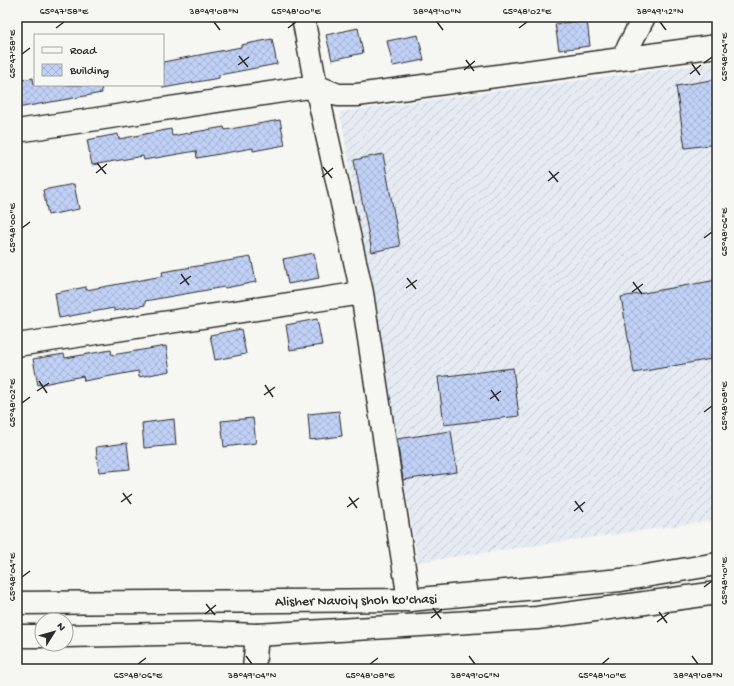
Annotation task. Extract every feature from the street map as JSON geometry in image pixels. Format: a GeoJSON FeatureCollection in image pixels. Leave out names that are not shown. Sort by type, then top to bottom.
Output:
{"type":"FeatureCollection","features":[{"type":"Feature","properties":{"kind":"street"},"geometry":{"type":"LineString","coordinates":[[303,17],[316,86],[362,293],[409,600]]}},
{"type":"Feature","properties":{"kind":"street"},"geometry":{"type":"LineString","coordinates":[[622,59],[644,17]]}},
{"type":"Feature","properties":{"kind":"street"},"geometry":{"type":"LineString","coordinates":[[17,131],[316,86],[338,95],[356,95],[717,46]]}},
{"type":"Feature","properties":{"kind":"street"},"geometry":{"type":"LineString","coordinates":[[17,345],[362,293]]}},
{"type":"Feature","properties":{"kind":"street","name":"Alisher Navoiy shoh ko'chasi"},"geometry":{"type":"LineString","coordinates":[[17,604],[409,600],[621,580],[717,564]]}},
{"type":"Feature","properties":{"kind":"street","name":"Alisher Navoiy shoh ko'chasi"},"geometry":{"type":"LineString","coordinates":[[74,636],[209,633],[257,635],[537,618],[717,593]]}},
{"type":"Feature","properties":{"kind":"street"},"geometry":{"type":"LineString","coordinates":[[254,669],[257,635]]}},
{"type":"Feature","properties":{"kind":"street"},"geometry":{"type":"LineString","coordinates":[[17,636],[34,636]]}},
{"type":"Feature","properties":{"kind":"shaded area"},"geometry":{"type":"Polygon","coordinates":[[[717,62],[717,520],[418,562],[340,112],[717,62]]]}},
{"type":"Feature","properties":{"kind":"building"},"geometry":{"type":"Polygon","coordinates":[[[587,20],[590,46],[559,50],[555,24],[587,20]]]}},
{"type":"Feature","properties":{"kind":"building"},"geometry":{"type":"Polygon","coordinates":[[[358,28],[363,53],[332,60],[326,35],[358,28]]]}},
{"type":"Feature","properties":{"kind":"building"},"geometry":{"type":"Polygon","coordinates":[[[418,35],[424,60],[393,66],[387,41],[418,35]]]}},
{"type":"Feature","properties":{"kind":"building"},"geometry":{"type":"Polygon","coordinates":[[[272,39],[277,64],[219,75],[219,78],[163,88],[164,62],[241,47],[241,45],[272,39]]]}},
{"type":"Feature","properties":{"kind":"building"},"geometry":{"type":"Polygon","coordinates":[[[33,78],[34,86],[101,86],[102,93],[17,108],[17,81],[33,78]]]}},
{"type":"Feature","properties":{"kind":"building"},"geometry":{"type":"Polygon","coordinates":[[[717,79],[717,144],[685,148],[676,86],[717,79]]]}},
{"type":"Feature","properties":{"kind":"building"},"geometry":{"type":"Polygon","coordinates":[[[280,120],[285,145],[253,151],[253,148],[197,158],[196,151],[144,160],[143,156],[92,165],[87,140],[118,134],[119,139],[171,129],[172,136],[224,127],[225,130],[280,120]]]}},
{"type":"Feature","properties":{"kind":"building"},"geometry":{"type":"Polygon","coordinates":[[[383,154],[400,246],[372,252],[354,160],[383,154]]]}},
{"type":"Feature","properties":{"kind":"building"},"geometry":{"type":"Polygon","coordinates":[[[74,184],[79,209],[48,215],[43,190],[74,184]]]}},
{"type":"Feature","properties":{"kind":"building"},"geometry":{"type":"Polygon","coordinates":[[[314,253],[319,278],[288,284],[283,259],[314,253]]]}},
{"type":"Feature","properties":{"kind":"building"},"geometry":{"type":"Polygon","coordinates":[[[251,257],[256,282],[145,301],[145,305],[114,311],[114,308],[59,318],[55,293],[86,287],[86,290],[163,276],[162,272],[251,257]]]}},
{"type":"Feature","properties":{"kind":"building"},"geometry":{"type":"Polygon","coordinates":[[[717,280],[717,358],[634,373],[621,297],[717,280]]]}},
{"type":"Feature","properties":{"kind":"building"},"geometry":{"type":"Polygon","coordinates":[[[317,319],[322,345],[290,350],[286,325],[317,319]]]}},
{"type":"Feature","properties":{"kind":"building"},"geometry":{"type":"Polygon","coordinates":[[[241,329],[246,354],[215,360],[210,335],[241,329]]]}},
{"type":"Feature","properties":{"kind":"building"},"geometry":{"type":"Polygon","coordinates":[[[166,346],[170,371],[139,377],[138,371],[84,381],[83,376],[38,385],[33,359],[64,354],[65,358],[111,350],[112,355],[166,346]]]}},
{"type":"Feature","properties":{"kind":"building"},"geometry":{"type":"Polygon","coordinates":[[[513,368],[519,416],[444,425],[438,377],[513,368]]]}},
{"type":"Feature","properties":{"kind":"building"},"geometry":{"type":"Polygon","coordinates":[[[339,411],[342,436],[310,440],[308,414],[339,411]]]}},
{"type":"Feature","properties":{"kind":"building"},"geometry":{"type":"Polygon","coordinates":[[[253,418],[256,443],[224,447],[221,421],[253,418]]]}},
{"type":"Feature","properties":{"kind":"building"},"geometry":{"type":"Polygon","coordinates":[[[174,419],[176,445],[144,448],[142,423],[174,419]]]}},
{"type":"Feature","properties":{"kind":"building"},"geometry":{"type":"Polygon","coordinates":[[[451,431],[457,472],[403,480],[397,439],[451,431]]]}},
{"type":"Feature","properties":{"kind":"building"},"geometry":{"type":"Polygon","coordinates":[[[127,443],[130,469],[99,472],[96,447],[127,443]]]}}]}
